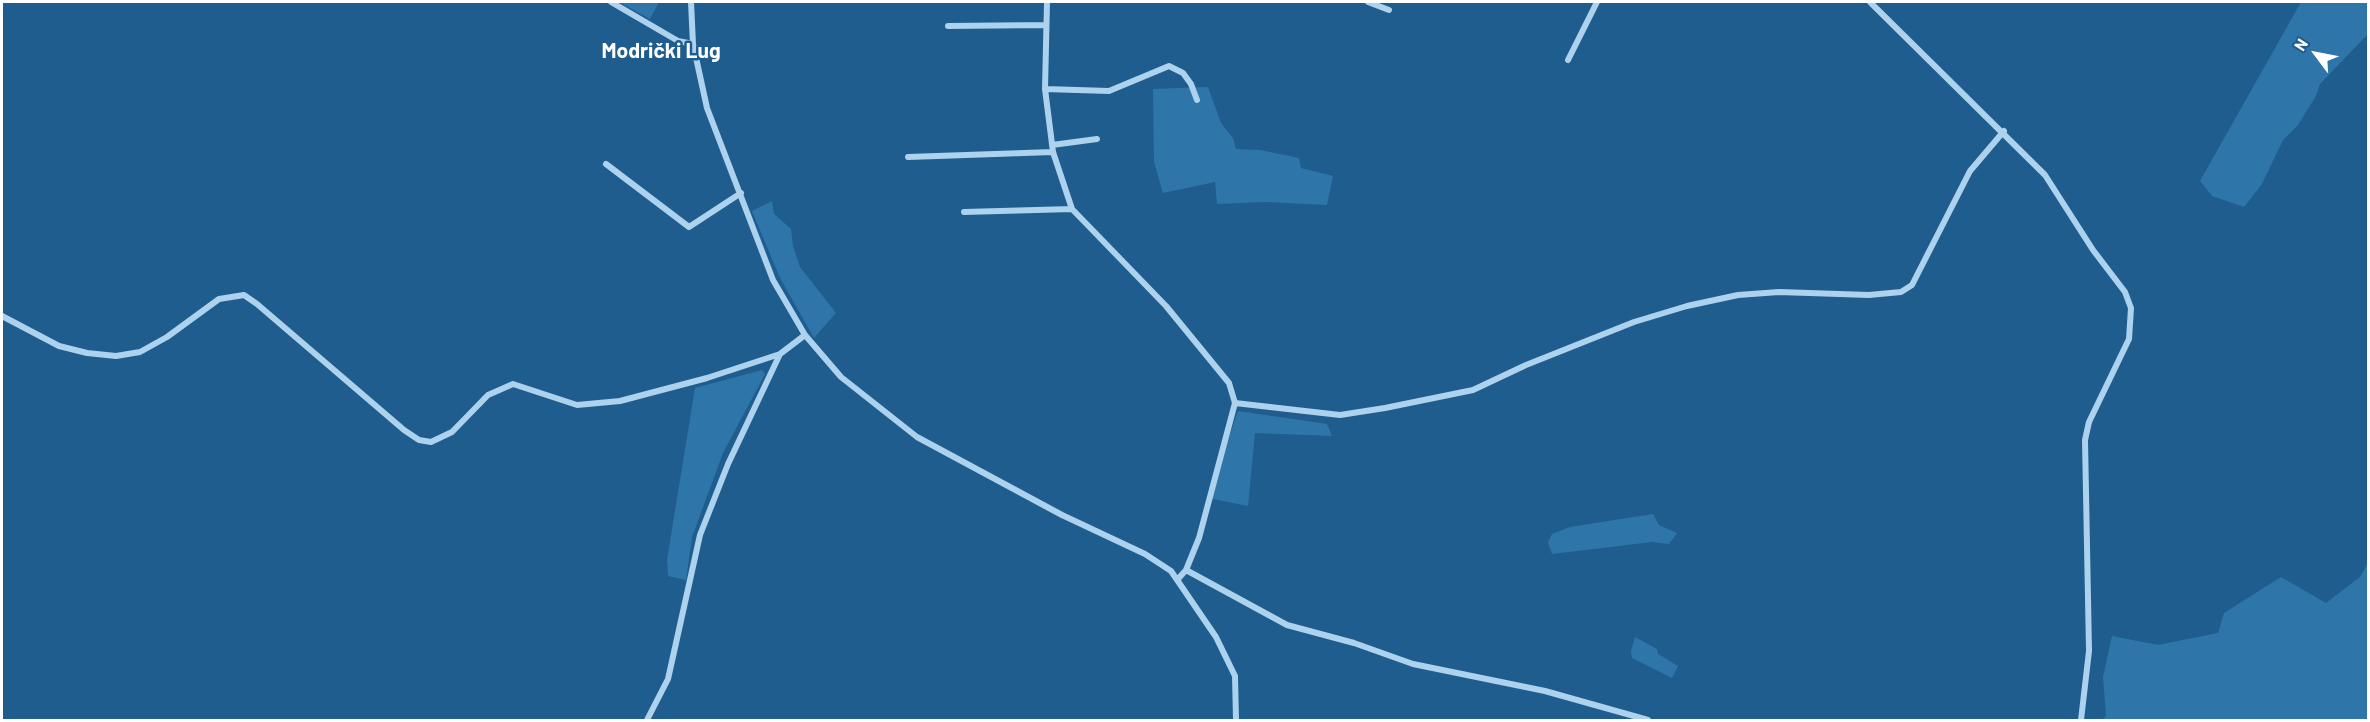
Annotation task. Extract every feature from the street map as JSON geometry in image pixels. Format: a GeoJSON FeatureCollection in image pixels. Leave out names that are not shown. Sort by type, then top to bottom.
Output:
{"type":"FeatureCollection","features":[{"type":"Feature","properties":{"kind":"street"},"geometry":{"type":"LineString","coordinates":[[611,2],[678,40],[693,44]]}},
{"type":"Feature","properties":{"kind":"street"},"geometry":{"type":"LineString","coordinates":[[691,2],[693,44],[707,108],[773,280],[805,335],[841,376],[917,437],[1062,515],[1145,554],[1178,579],[1216,637],[1235,676],[1236,720]]}},
{"type":"Feature","properties":{"kind":"street"},"geometry":{"type":"LineString","coordinates":[[1047,2],[1045,89],[1053,149],[1072,209],[1166,306],[1229,383],[1235,403],[1199,538],[1186,570],[1178,579]]}},
{"type":"Feature","properties":{"kind":"street"},"geometry":{"type":"LineString","coordinates":[[1368,2],[1389,10]]}},
{"type":"Feature","properties":{"kind":"street"},"geometry":{"type":"LineString","coordinates":[[1568,60],[1598,2]]}},
{"type":"Feature","properties":{"kind":"street"},"geometry":{"type":"LineString","coordinates":[[1870,2],[2045,175],[2093,250],[2115,275],[2132,309],[2129,339],[2088,422],[2085,440],[2089,651],[2081,720]]}},
{"type":"Feature","properties":{"kind":"street"},"geometry":{"type":"LineString","coordinates":[[948,26],[1046,25]]}},
{"type":"Feature","properties":{"kind":"street"},"geometry":{"type":"LineString","coordinates":[[1045,89],[1109,91],[1156,70],[1173,67],[1191,84],[1197,100]]}},
{"type":"Feature","properties":{"kind":"street"},"geometry":{"type":"LineString","coordinates":[[1235,403],[1340,415],[1385,408],[1473,390],[1526,364],[1634,322],[1687,306],[1738,295],[1769,293],[1869,295],[1901,292],[1912,285],[1970,171],[2004,132]]}},
{"type":"Feature","properties":{"kind":"street"},"geometry":{"type":"LineString","coordinates":[[908,157],[1053,149],[1097,139]]}},
{"type":"Feature","properties":{"kind":"street"},"geometry":{"type":"LineString","coordinates":[[606,164],[689,227],[741,193]]}},
{"type":"Feature","properties":{"kind":"street"},"geometry":{"type":"LineString","coordinates":[[964,212],[1072,209]]}},
{"type":"Feature","properties":{"kind":"street"},"geometry":{"type":"LineString","coordinates":[[2,316],[59,346],[87,353],[116,356],[140,352],[167,337],[219,299],[244,295],[404,430],[419,440],[431,442],[452,432],[488,395],[513,384],[578,405],[599,404],[647,395],[780,354],[805,335]]}},
{"type":"Feature","properties":{"kind":"street"},"geometry":{"type":"LineString","coordinates":[[647,720],[668,680],[700,535],[728,464],[780,354]]}},
{"type":"Feature","properties":{"kind":"street"},"geometry":{"type":"LineString","coordinates":[[1186,570],[1287,625],[1354,643],[1413,664],[1545,691],[1648,720]]}},
{"type":"Feature","properties":{"kind":"shaded area"},"geometry":{"type":"Polygon","coordinates":[[[619,2],[659,2],[650,19],[619,2]]]}},
{"type":"Feature","properties":{"kind":"shaded area"},"geometry":{"type":"Polygon","coordinates":[[[2301,2],[2368,2],[2368,34],[2320,84],[2316,96],[2298,125],[2283,140],[2262,184],[2244,207],[2212,196],[2200,181],[2301,2]]]}},
{"type":"Feature","properties":{"kind":"shaded area"},"geometry":{"type":"Polygon","coordinates":[[[1208,87],[1221,123],[1233,138],[1236,149],[1260,150],[1299,158],[1301,168],[1333,176],[1327,205],[1265,202],[1217,204],[1215,182],[1163,193],[1154,162],[1153,89],[1208,87]]]}},
{"type":"Feature","properties":{"kind":"shaded area"},"geometry":{"type":"Polygon","coordinates":[[[772,201],[774,214],[791,229],[793,246],[800,267],[836,313],[814,338],[780,278],[752,211],[772,201]]]}},
{"type":"Feature","properties":{"kind":"shaded area"},"geometry":{"type":"Polygon","coordinates":[[[762,370],[765,374],[723,453],[692,537],[686,580],[668,576],[667,560],[695,388],[762,370]]]}},
{"type":"Feature","properties":{"kind":"shaded area"},"geometry":{"type":"Polygon","coordinates":[[[1238,411],[1327,424],[1332,436],[1255,433],[1248,506],[1208,498],[1238,411]]]}},
{"type":"Feature","properties":{"kind":"shaded area"},"geometry":{"type":"Polygon","coordinates":[[[1653,514],[1659,525],[1677,533],[1669,544],[1652,542],[1552,554],[1548,542],[1552,534],[1570,527],[1653,514]]]}},
{"type":"Feature","properties":{"kind":"shaded area"},"geometry":{"type":"Polygon","coordinates":[[[2368,563],[2368,720],[2102,720],[2106,716],[2103,677],[2112,636],[2158,645],[2218,633],[2224,613],[2281,577],[2326,603],[2360,577],[2368,563]]]}},
{"type":"Feature","properties":{"kind":"shaded area"},"geometry":{"type":"Polygon","coordinates":[[[1635,637],[1657,649],[1658,654],[1678,666],[1672,678],[1632,658],[1631,651],[1635,637]]]}},
{"type":"Feature","properties":{"kind":"district","name":"Modrički Lug"},"geometry":{"type":"Point","coordinates":[661,51]}}]}
